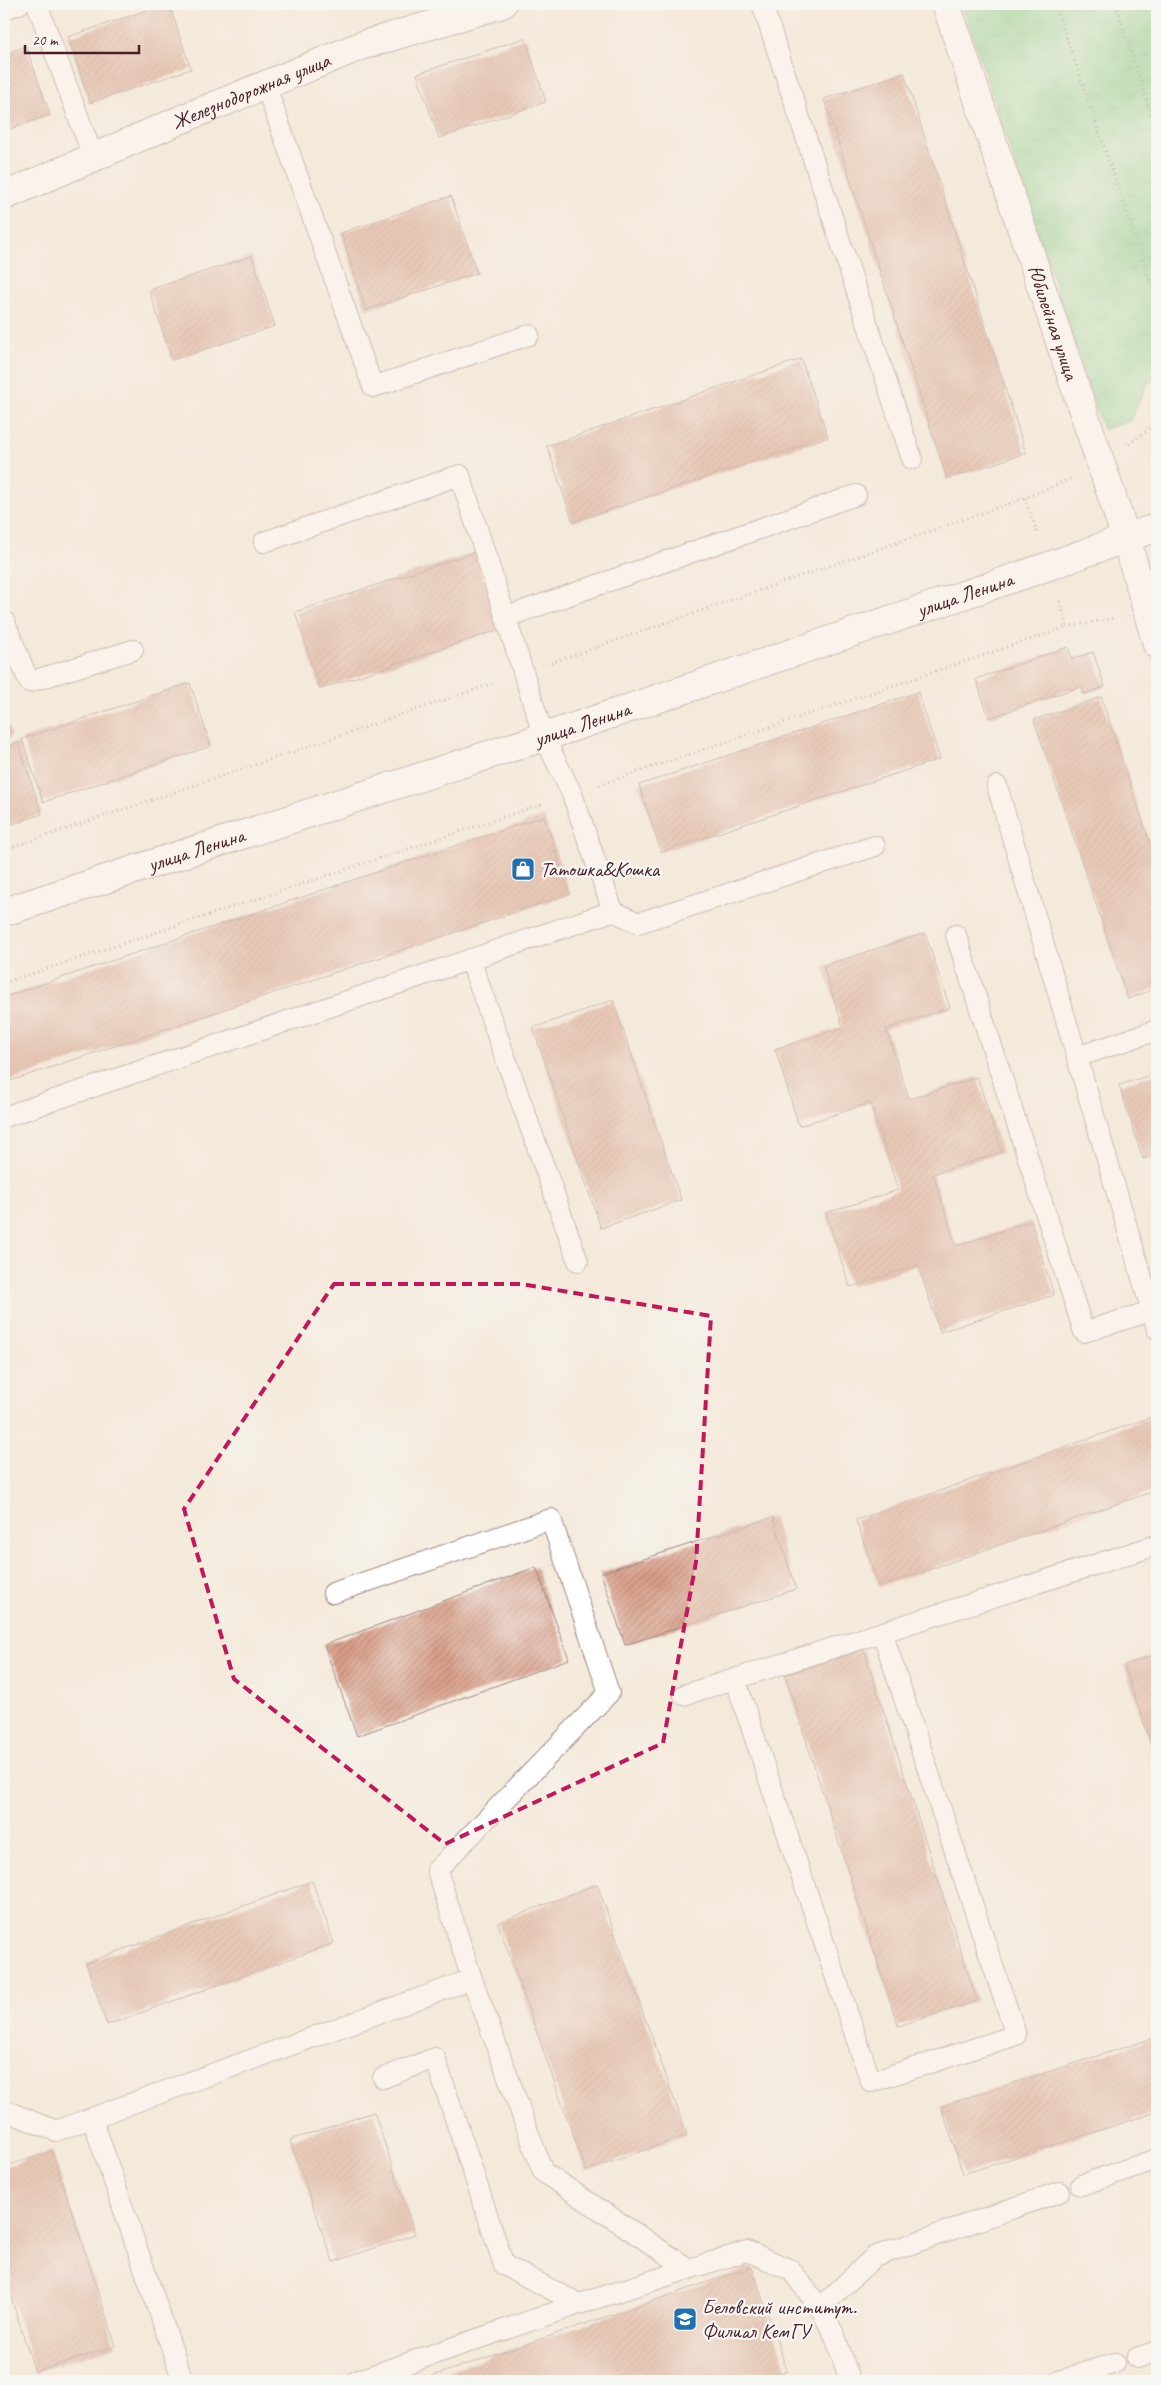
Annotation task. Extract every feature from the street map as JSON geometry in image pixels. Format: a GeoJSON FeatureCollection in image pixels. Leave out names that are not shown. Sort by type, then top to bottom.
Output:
{"type":"FeatureCollection","features":[{"type":"Feature","properties":{"kind":"street","name":"Железнодорожная улица"},"geometry":{"type":"LineString","coordinates":[[4,196],[266,84],[363,45],[502,4]]}},
{"type":"Feature","properties":{"kind":"street","name":"Юбилейная улица"},"geometry":{"type":"LineString","coordinates":[[946,4],[1126,538],[1157,644]]}},
{"type":"Feature","properties":{"kind":"street","name":"улица Ленина"},"geometry":{"type":"LineString","coordinates":[[4,912],[544,737],[1040,570],[1157,527]]}},
{"type":"Feature","properties":{"kind":"lane"},"geometry":{"type":"LineString","coordinates":[[4,9],[19,4]]}},
{"type":"Feature","properties":{"kind":"lane"},"geometry":{"type":"LineString","coordinates":[[37,4],[93,157]]}},
{"type":"Feature","properties":{"kind":"lane"},"geometry":{"type":"LineString","coordinates":[[762,4],[912,459]]}},
{"type":"Feature","properties":{"kind":"lane"},"geometry":{"type":"LineString","coordinates":[[266,84],[373,388],[529,335]]}},
{"type":"Feature","properties":{"kind":"lane"},"geometry":{"type":"LineString","coordinates":[[264,542],[460,475],[544,737],[572,794],[613,911]]}},
{"type":"Feature","properties":{"kind":"lane"},"geometry":{"type":"LineString","coordinates":[[506,618],[856,495]]}},
{"type":"Feature","properties":{"kind":"lane"},"geometry":{"type":"LineString","coordinates":[[4,620],[29,682],[133,650]]}},
{"type":"Feature","properties":{"kind":"lane"},"geometry":{"type":"LineString","coordinates":[[956,935],[1084,1332],[1154,1320],[997,786]]}},
{"type":"Feature","properties":{"kind":"lane"},"geometry":{"type":"LineString","coordinates":[[4,1117],[613,911],[638,923],[875,846]]}},
{"type":"Feature","properties":{"kind":"lane"},"geometry":{"type":"LineString","coordinates":[[470,959],[578,1261]]}},
{"type":"Feature","properties":{"kind":"lane"},"geometry":{"type":"LineString","coordinates":[[1076,1057],[1157,1030]]}},
{"type":"Feature","properties":{"kind":"lane"},"geometry":{"type":"LineString","coordinates":[[333,1593],[551,1519],[609,1693],[437,1870],[472,1979],[543,2172],[689,2269]]}},
{"type":"Feature","properties":{"kind":"lane"},"geometry":{"type":"LineString","coordinates":[[684,1695],[1157,1545]]}},
{"type":"Feature","properties":{"kind":"lane"},"geometry":{"type":"LineString","coordinates":[[735,1679],[871,2082],[1016,2035],[882,1632]]}},
{"type":"Feature","properties":{"kind":"lane"},"geometry":{"type":"LineString","coordinates":[[4,2110],[56,2131],[472,1979]]}},
{"type":"Feature","properties":{"kind":"lane"},"geometry":{"type":"LineString","coordinates":[[383,2078],[435,2058],[504,2265],[579,2304]]}},
{"type":"Feature","properties":{"kind":"lane"},"geometry":{"type":"LineString","coordinates":[[92,2118],[183,2381]]}},
{"type":"Feature","properties":{"kind":"lane"},"geometry":{"type":"LineString","coordinates":[[1081,2185],[1157,2159]]}},
{"type":"Feature","properties":{"kind":"lane"},"geometry":{"type":"LineString","coordinates":[[820,2308],[874,2257],[1060,2192]]}},
{"type":"Feature","properties":{"kind":"lane"},"geometry":{"type":"LineString","coordinates":[[356,2381],[579,2304],[747,2251],[791,2270],[820,2308],[835,2336],[850,2381]]}},
{"type":"Feature","properties":{"kind":"lane"},"geometry":{"type":"LineString","coordinates":[[1137,2358],[1157,2351]]}},
{"type":"Feature","properties":{"kind":"lane"},"geometry":{"type":"LineString","coordinates":[[1059,2381],[1115,2364]]}},
{"type":"Feature","properties":{"kind":"path"},"geometry":{"type":"LineString","coordinates":[[1055,4],[1157,300]]}},
{"type":"Feature","properties":{"kind":"path"},"geometry":{"type":"LineString","coordinates":[[1116,4],[1157,133]]}},
{"type":"Feature","properties":{"kind":"highlighted area"},"geometry":{"type":"Polygon","coordinates":[[[334,1284],[521,1284],[711,1316],[696,1562],[663,1743],[445,1844],[234,1679],[184,1509],[334,1284]]]}},
{"type":"Feature","properties":{"kind":"green space"},"geometry":{"type":"Polygon","coordinates":[[[962,4],[1157,4],[1157,378],[1148,383],[1130,421],[1103,430],[962,4]]]}},
{"type":"Feature","properties":{"kind":"building"},"geometry":{"type":"Polygon","coordinates":[[[169,4],[191,69],[90,103],[68,37],[169,4]]]}},
{"type":"Feature","properties":{"kind":"building"},"geometry":{"type":"Polygon","coordinates":[[[525,38],[546,102],[439,138],[417,74],[525,38]]]}},
{"type":"Feature","properties":{"kind":"building"},"geometry":{"type":"Polygon","coordinates":[[[26,46],[50,115],[4,131],[4,54],[26,46]]]}},
{"type":"Feature","properties":{"kind":"building"},"geometry":{"type":"Polygon","coordinates":[[[904,73],[1026,453],[947,479],[824,99],[904,73]]]}},
{"type":"Feature","properties":{"kind":"building"},"geometry":{"type":"Polygon","coordinates":[[[451,196],[477,273],[366,310],[341,233],[451,196]]]}},
{"type":"Feature","properties":{"kind":"building"},"geometry":{"type":"Polygon","coordinates":[[[252,256],[275,326],[172,360],[149,290],[252,256]]]}},
{"type":"Feature","properties":{"kind":"building"},"geometry":{"type":"Polygon","coordinates":[[[801,359],[828,437],[573,522],[547,446],[801,359]]]}},
{"type":"Feature","properties":{"kind":"building"},"geometry":{"type":"Polygon","coordinates":[[[475,552],[501,629],[320,689],[295,612],[475,552]]]}},
{"type":"Feature","properties":{"kind":"building"},"geometry":{"type":"Polygon","coordinates":[[[1068,647],[1072,659],[1093,652],[1105,687],[1084,694],[1082,686],[989,718],[976,679],[1068,647]]]}},
{"type":"Feature","properties":{"kind":"building"},"geometry":{"type":"Polygon","coordinates":[[[190,683],[211,746],[43,802],[22,739],[190,683]]]}},
{"type":"Feature","properties":{"kind":"building"},"geometry":{"type":"Polygon","coordinates":[[[918,692],[940,759],[661,852],[639,785],[918,692]]]}},
{"type":"Feature","properties":{"kind":"building"},"geometry":{"type":"Polygon","coordinates":[[[1101,697],[1157,864],[1157,988],[1128,999],[1034,720],[1101,697]]]}},
{"type":"Feature","properties":{"kind":"building"},"geometry":{"type":"Polygon","coordinates":[[[4,713],[12,736],[4,739],[4,713]]]}},
{"type":"Feature","properties":{"kind":"building"},"geometry":{"type":"Polygon","coordinates":[[[18,742],[42,814],[4,827],[4,747],[18,742]]]}},
{"type":"Feature","properties":{"kind":"building"},"geometry":{"type":"Polygon","coordinates":[[[544,816],[570,894],[4,1083],[4,997],[544,816]]]}},
{"type":"Feature","properties":{"kind":"building"},"geometry":{"type":"Polygon","coordinates":[[[925,933],[950,1008],[886,1029],[909,1099],[977,1077],[1002,1152],[933,1174],[956,1246],[1031,1221],[1054,1295],[940,1332],[918,1265],[850,1287],[826,1213],[898,1190],[870,1103],[799,1126],[775,1049],[843,1027],[823,966],[925,933]]]}},
{"type":"Feature","properties":{"kind":"building"},"geometry":{"type":"Polygon","coordinates":[[[613,1000],[681,1200],[601,1228],[533,1028],[613,1000]]]}},
{"type":"Feature","properties":{"kind":"building"},"geometry":{"type":"Polygon","coordinates":[[[1157,1073],[1157,1154],[1143,1159],[1119,1085],[1157,1073]]]}},
{"type":"Feature","properties":{"kind":"building"},"geometry":{"type":"Polygon","coordinates":[[[1157,1415],[1157,1490],[879,1587],[856,1520],[1157,1415]]]}},
{"type":"Feature","properties":{"kind":"building"},"geometry":{"type":"Polygon","coordinates":[[[773,1517],[796,1589],[625,1645],[601,1573],[773,1517]]]}},
{"type":"Feature","properties":{"kind":"building"},"geometry":{"type":"Polygon","coordinates":[[[536,1567],[569,1659],[357,1736],[324,1645],[536,1567]]]}},
{"type":"Feature","properties":{"kind":"building"},"geometry":{"type":"Polygon","coordinates":[[[864,1650],[977,2001],[898,2026],[785,1675],[864,1650]]]}},
{"type":"Feature","properties":{"kind":"building"},"geometry":{"type":"Polygon","coordinates":[[[1157,1654],[1157,1762],[1124,1665],[1157,1654]]]}},
{"type":"Feature","properties":{"kind":"building"},"geometry":{"type":"Polygon","coordinates":[[[312,1881],[334,1943],[107,2025],[86,1963],[312,1881]]]}},
{"type":"Feature","properties":{"kind":"building"},"geometry":{"type":"Polygon","coordinates":[[[597,1884],[687,2135],[586,2171],[498,1923],[597,1884]]]}},
{"type":"Feature","properties":{"kind":"building"},"geometry":{"type":"Polygon","coordinates":[[[1157,2037],[1157,2112],[963,2174],[941,2106],[1157,2037]]]}},
{"type":"Feature","properties":{"kind":"building"},"geometry":{"type":"Polygon","coordinates":[[[374,2112],[415,2234],[333,2262],[290,2140],[374,2112]]]}},
{"type":"Feature","properties":{"kind":"building"},"geometry":{"type":"Polygon","coordinates":[[[52,2151],[116,2346],[35,2372],[4,2275],[4,2167],[52,2151]]]}},
{"type":"Feature","properties":{"kind":"building","name":"Беловский институт. Филиал КемГУ"},"geometry":{"type":"Polygon","coordinates":[[[752,2267],[787,2371],[756,2381],[418,2381],[752,2267]]]}},
{"type":"Feature","properties":{"kind":"place","name":"Татошка&Кошка"},"geometry":{"type":"Point","coordinates":[523,869]}},
{"type":"Feature","properties":{"kind":"place","name":"Беловский институт. Филиал КемГУ"},"geometry":{"type":"Point","coordinates":[685,2319]}}]}
